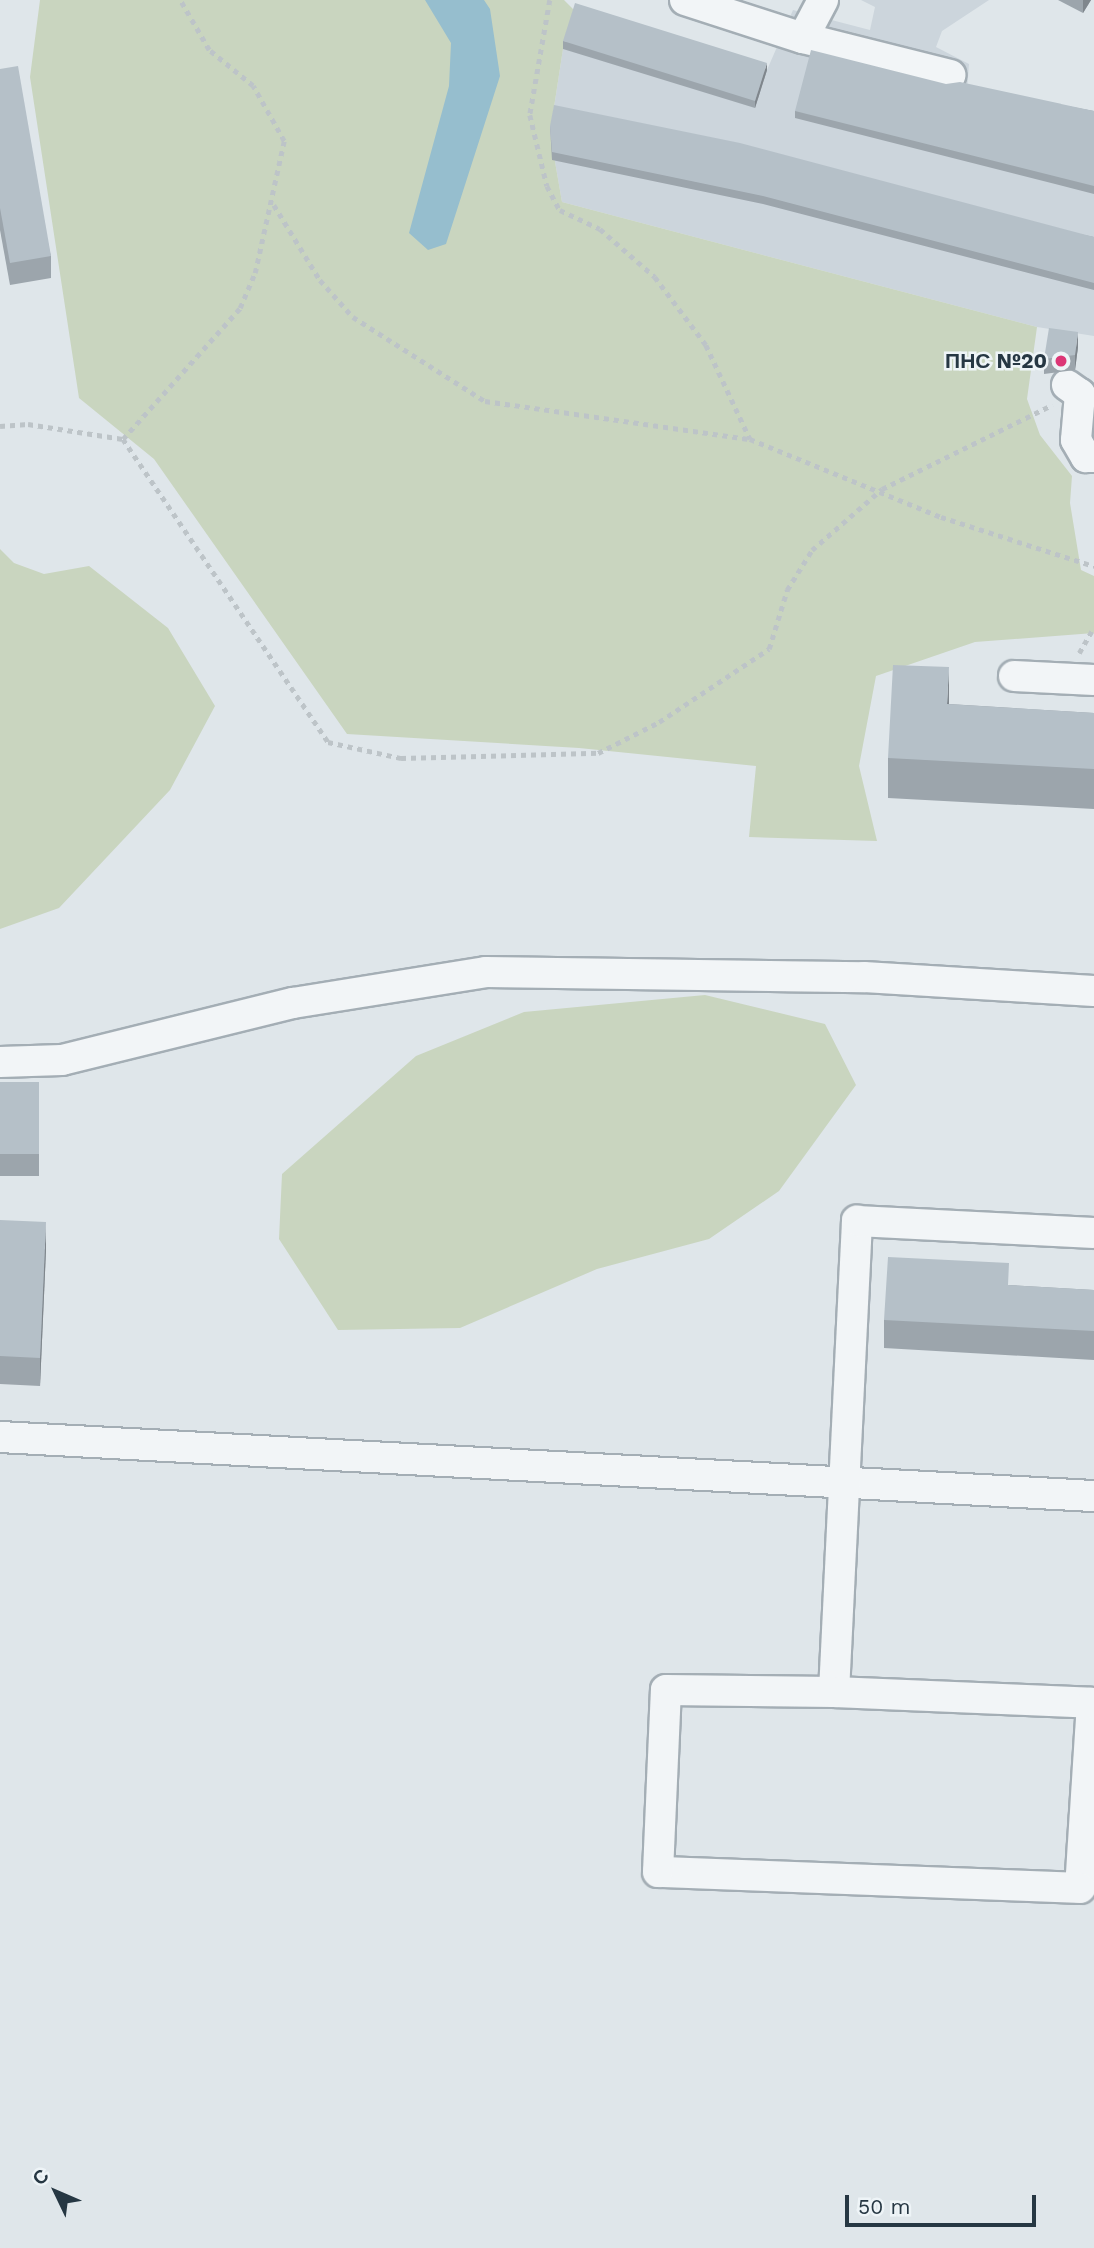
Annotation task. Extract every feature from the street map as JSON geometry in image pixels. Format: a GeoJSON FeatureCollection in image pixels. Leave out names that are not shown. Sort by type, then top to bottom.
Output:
{"type":"FeatureCollection","features":[{"type":"Feature","properties":{"kind":"lane"},"geometry":{"type":"LineString","coordinates":[[685,0],[803,38],[950,75]]}},
{"type":"Feature","properties":{"kind":"lane"},"geometry":{"type":"LineString","coordinates":[[803,38],[823,0]]}},
{"type":"Feature","properties":{"kind":"lane"},"geometry":{"type":"LineString","coordinates":[[1073,390],[1076,440],[1086,457],[1094,457]]}},
{"type":"Feature","properties":{"kind":"lane"},"geometry":{"type":"LineString","coordinates":[[1014,676],[1094,680]]}},
{"type":"Feature","properties":{"kind":"lane"},"geometry":{"type":"LineString","coordinates":[[0,1062],[62,1060],[293,1003],[486,972],[864,977],[1094,991]]}},
{"type":"Feature","properties":{"kind":"lane"},"geometry":{"type":"LineString","coordinates":[[834,1692],[857,1221],[1094,1233]]}},
{"type":"Feature","properties":{"kind":"lane"},"geometry":{"type":"LineString","coordinates":[[0,1437],[1094,1496]]}},
{"type":"Feature","properties":{"kind":"lane"},"geometry":{"type":"LineString","coordinates":[[666,1690],[834,1692],[1093,1703],[1080,1888],[658,1872],[666,1690]]}},
{"type":"Feature","properties":{"kind":"path"},"geometry":{"type":"LineString","coordinates":[[123,439],[240,308],[256,273],[274,205],[284,141],[253,86],[209,50],[180,0]]}},
{"type":"Feature","properties":{"kind":"path"},"geometry":{"type":"LineString","coordinates":[[550,0],[530,115],[547,186],[560,210],[600,229],[655,276],[706,345],[750,439]]}},
{"type":"Feature","properties":{"kind":"path"},"geometry":{"type":"LineString","coordinates":[[274,205],[298,249],[353,317],[485,401],[750,439],[882,489],[942,517],[1094,566]]}},
{"type":"Feature","properties":{"kind":"path"},"geometry":{"type":"LineString","coordinates":[[0,426],[28,424],[123,439],[328,742],[401,758],[598,753],[659,722],[769,649],[787,590],[812,550],[882,489],[1073,390]]}},
{"type":"Feature","properties":{"kind":"shaded area"},"geometry":{"type":"Polygon","coordinates":[[[861,0],[989,0],[942,31],[936,47],[969,64],[967,91],[1094,119],[1094,336],[1037,327],[562,202],[550,133],[563,49],[767,70],[793,10],[870,30],[875,7],[861,0]]]}},
{"type":"Feature","properties":{"kind":"green space"},"geometry":{"type":"Polygon","coordinates":[[[40,0],[564,0],[575,11],[563,49],[550,133],[562,202],[1037,327],[1027,399],[1040,435],[1072,476],[1070,503],[1081,570],[1094,576],[1094,633],[975,642],[876,676],[859,766],[877,841],[749,837],[756,766],[579,748],[347,734],[154,459],[79,398],[30,77],[40,0]]]}},
{"type":"Feature","properties":{"kind":"green space"},"geometry":{"type":"Polygon","coordinates":[[[0,549],[14,563],[44,574],[89,566],[168,628],[215,706],[170,790],[59,908],[0,929],[0,549]]]}},
{"type":"Feature","properties":{"kind":"green space"},"geometry":{"type":"Polygon","coordinates":[[[705,995],[825,1024],[856,1085],[779,1191],[709,1239],[597,1269],[460,1328],[338,1330],[279,1239],[282,1174],[416,1056],[524,1012],[705,995]]]}},
{"type":"Feature","properties":{"kind":"water"},"geometry":{"type":"Polygon","coordinates":[[[425,0],[484,0],[490,9],[500,76],[446,244],[428,250],[409,233],[449,86],[451,43],[425,0]]]}},
{"type":"Feature","properties":{"kind":"building"},"geometry":{"type":"Polygon","coordinates":[[[575,3],[767,63],[755,101],[563,41],[575,3]]]}},
{"type":"Feature","properties":{"kind":"building"},"geometry":{"type":"Polygon","coordinates":[[[811,50],[946,84],[960,82],[1094,111],[1094,186],[795,111],[811,50]]]}},
{"type":"Feature","properties":{"kind":"building"},"geometry":{"type":"Polygon","coordinates":[[[18,66],[51,256],[10,263],[0,208],[0,69],[18,66]]]}},
{"type":"Feature","properties":{"kind":"building"},"geometry":{"type":"Polygon","coordinates":[[[554,105],[740,143],[1094,237],[1094,283],[763,196],[552,152],[550,126],[554,105]]]}},
{"type":"Feature","properties":{"kind":"building"},"geometry":{"type":"Polygon","coordinates":[[[1049,328],[1078,332],[1075,355],[1044,359],[1049,328]]]}},
{"type":"Feature","properties":{"kind":"building"},"geometry":{"type":"Polygon","coordinates":[[[893,665],[949,667],[947,704],[1094,713],[1094,769],[888,758],[893,665]]]}},
{"type":"Feature","properties":{"kind":"building"},"geometry":{"type":"Polygon","coordinates":[[[0,1082],[39,1082],[39,1154],[0,1154],[0,1082]]]}},
{"type":"Feature","properties":{"kind":"building"},"geometry":{"type":"Polygon","coordinates":[[[0,1220],[46,1222],[40,1358],[0,1356],[0,1220]]]}},
{"type":"Feature","properties":{"kind":"building"},"geometry":{"type":"Polygon","coordinates":[[[888,1257],[1009,1263],[1008,1285],[1094,1290],[1094,1331],[884,1320],[888,1257]]]}},
{"type":"Feature","properties":{"kind":"place","name":"ПНС №20"},"geometry":{"type":"Point","coordinates":[1061,361]}}]}
